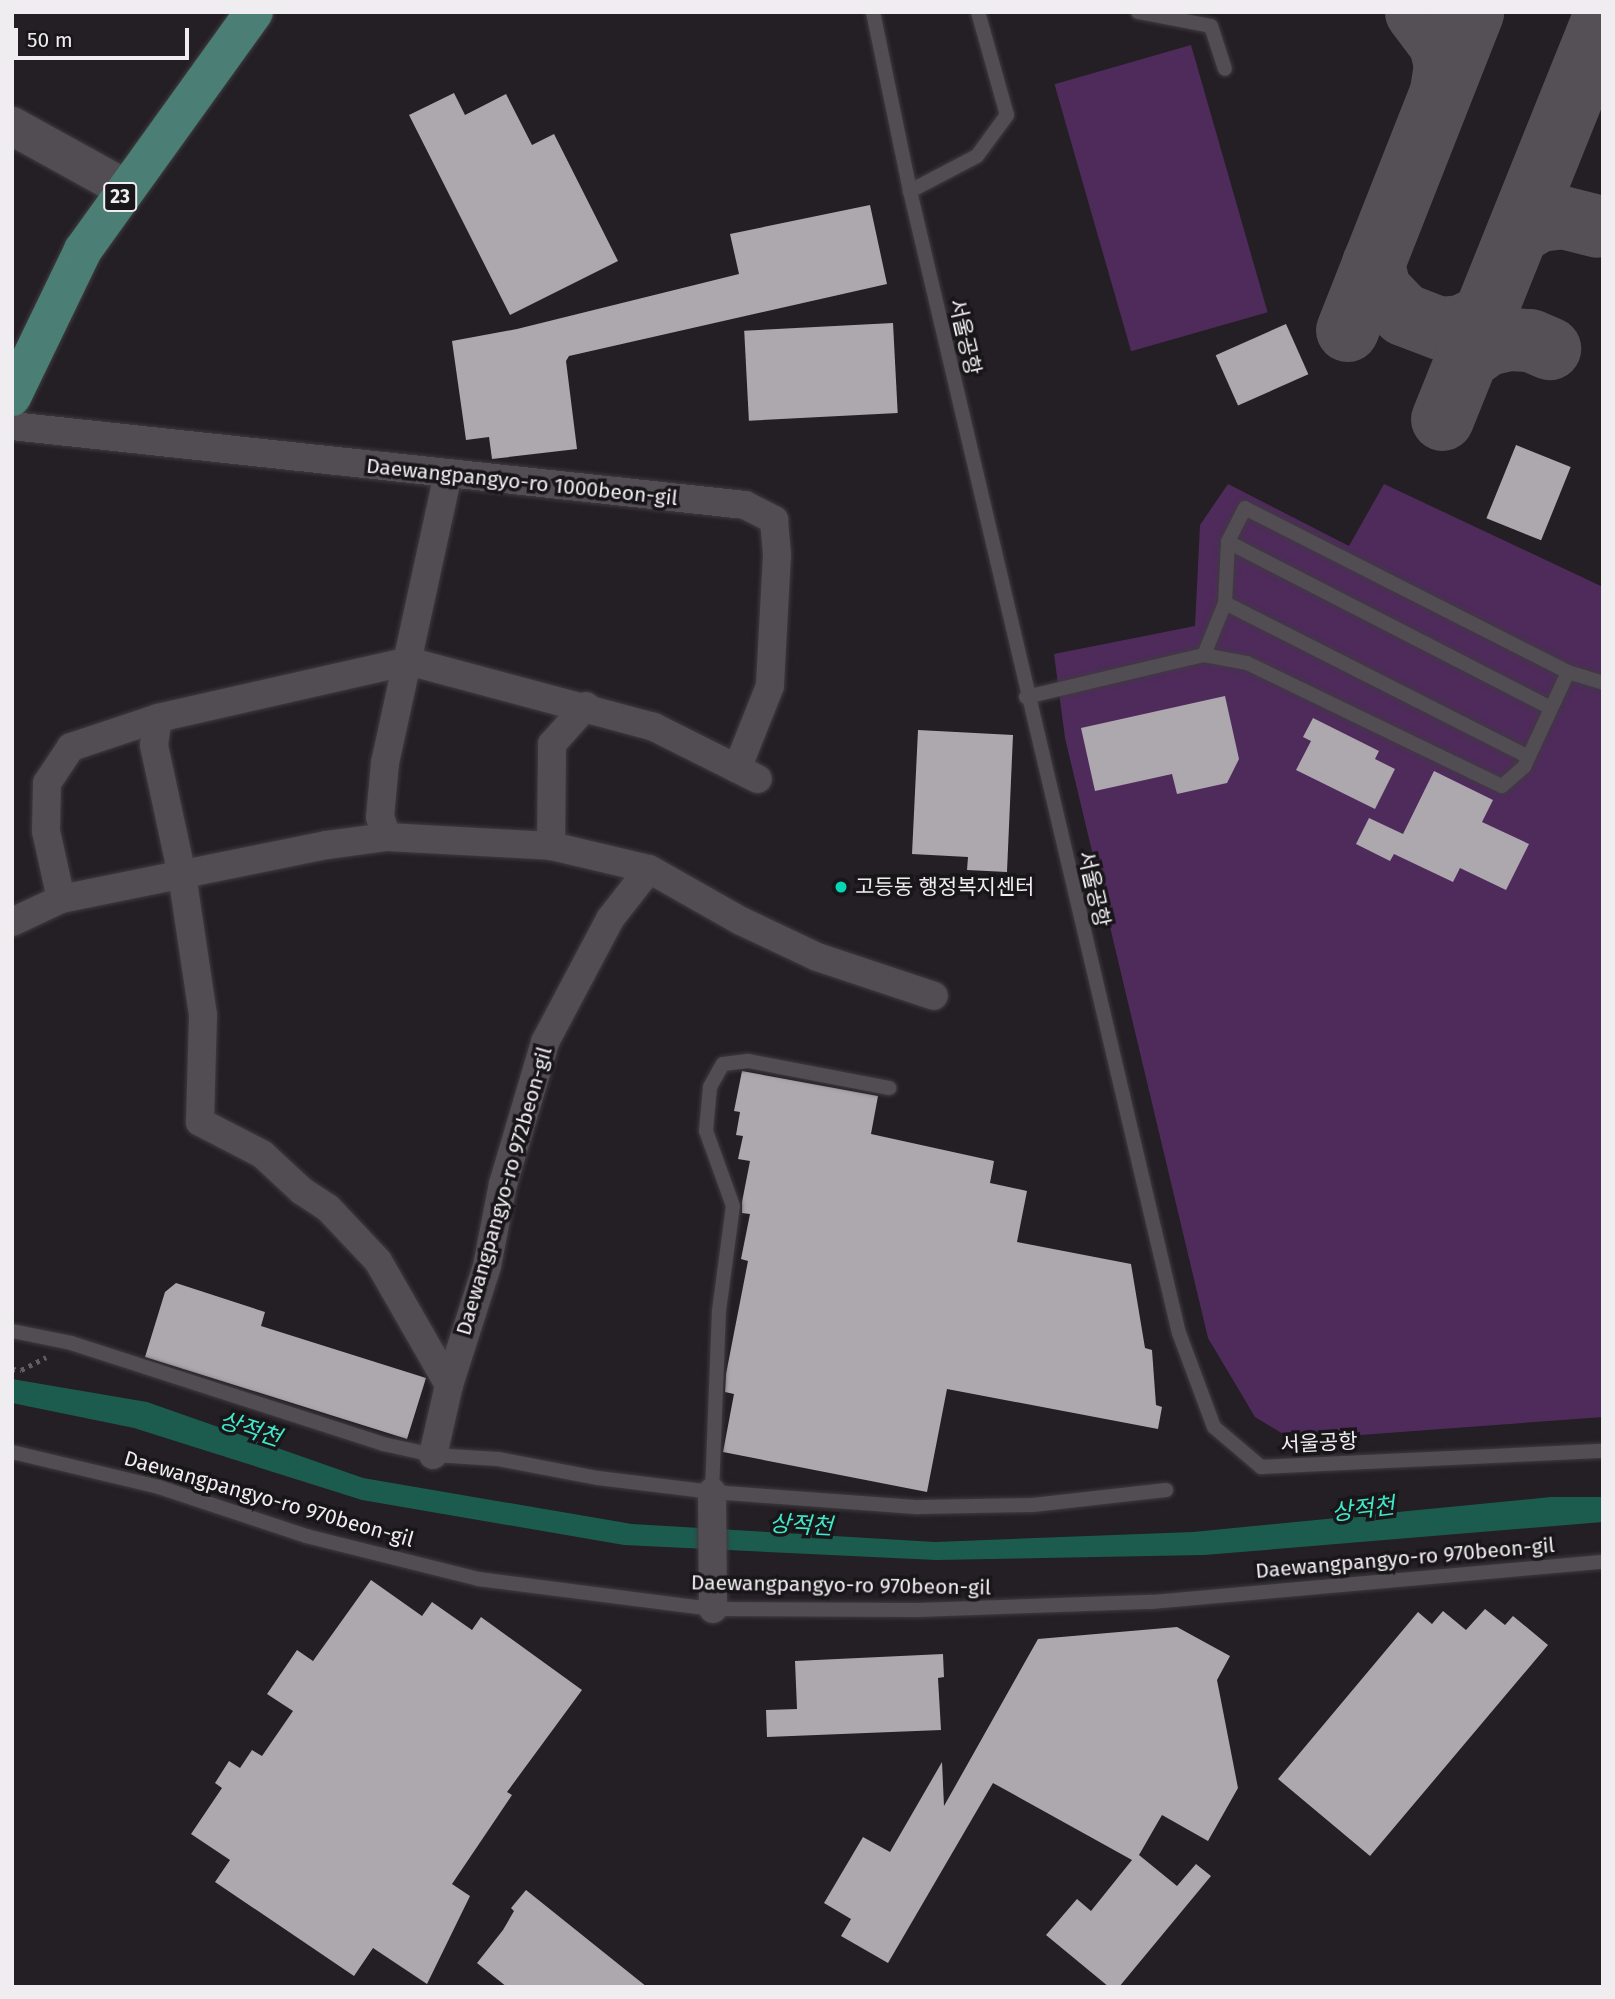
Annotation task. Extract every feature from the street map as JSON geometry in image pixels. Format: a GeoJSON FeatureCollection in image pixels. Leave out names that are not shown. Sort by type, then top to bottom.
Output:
{"type":"FeatureCollection","features":[{"type":"Feature","properties":{"kind":"main road","name":"23"},"geometry":{"type":"LineString","coordinates":[[12,397],[83,250],[254,12]]}},
{"type":"Feature","properties":{"kind":"street"},"geometry":{"type":"LineString","coordinates":[[12,126],[125,189]]}},
{"type":"Feature","properties":{"kind":"street","name":"Daewangpangyo-ro 1000beon-gil"},"geometry":{"type":"LineString","coordinates":[[12,426],[745,505],[774,520],[771,686],[748,774],[654,727],[586,706]]}},
{"type":"Feature","properties":{"kind":"street"},"geometry":{"type":"LineString","coordinates":[[387,837],[380,817],[385,763],[448,474]]}},
{"type":"Feature","properties":{"kind":"street"},"geometry":{"type":"LineString","coordinates":[[61,899],[46,831],[47,783],[71,747],[158,718],[408,661],[486,685],[586,706],[552,744],[551,846]]}},
{"type":"Feature","properties":{"kind":"street"},"geometry":{"type":"LineString","coordinates":[[158,718],[153,745],[182,875],[204,1015],[200,1122],[262,1154],[302,1191],[328,1208],[378,1261],[449,1385]]}},
{"type":"Feature","properties":{"kind":"street"},"geometry":{"type":"LineString","coordinates":[[12,922],[61,899],[387,837],[551,846],[649,869],[741,922],[817,957],[934,996]]}},
{"type":"Feature","properties":{"kind":"street","name":"Daewangpangyo-ro 972beon-gil"},"geometry":{"type":"LineString","coordinates":[[433,1455],[449,1385],[487,1266],[503,1184],[545,1042],[610,919],[649,869]]}},
{"type":"Feature","properties":{"kind":"street"},"geometry":{"type":"LineString","coordinates":[[711,1602],[712,1498]]}},
{"type":"Feature","properties":{"kind":"lane","name":"서울공항"},"geometry":{"type":"LineString","coordinates":[[873,12],[910,191],[1026,697],[1178,1333],[1214,1427],[1261,1467],[1603,1451]]}},
{"type":"Feature","properties":{"kind":"lane"},"geometry":{"type":"LineString","coordinates":[[910,191],[977,156],[1007,115],[978,12]]}},
{"type":"Feature","properties":{"kind":"lane"},"geometry":{"type":"LineString","coordinates":[[1138,12],[1211,26],[1225,69]]}},
{"type":"Feature","properties":{"kind":"lane"},"geometry":{"type":"LineString","coordinates":[[1204,655],[1225,603],[1228,542],[1245,508],[1567,673],[1603,683]]}},
{"type":"Feature","properties":{"kind":"lane"},"geometry":{"type":"LineString","coordinates":[[1228,542],[1551,708]]}},
{"type":"Feature","properties":{"kind":"lane"},"geometry":{"type":"LineString","coordinates":[[1225,603],[1528,757]]}},
{"type":"Feature","properties":{"kind":"lane"},"geometry":{"type":"LineString","coordinates":[[1026,697],[1204,655],[1247,663],[1281,676],[1503,786],[1528,757],[1567,673]]}},
{"type":"Feature","properties":{"kind":"lane"},"geometry":{"type":"LineString","coordinates":[[712,1498],[718,1323],[733,1206],[706,1131],[710,1087],[723,1064],[748,1061],[889,1088]]}},
{"type":"Feature","properties":{"kind":"lane"},"geometry":{"type":"LineString","coordinates":[[12,1331],[71,1343],[383,1444],[433,1455],[498,1459],[712,1498],[918,1507],[1045,1504],[1166,1490]]}},
{"type":"Feature","properties":{"kind":"lane","name":"Daewangpangyo-ro 970beon-gil"},"geometry":{"type":"LineString","coordinates":[[12,1452],[159,1487],[306,1536],[478,1579],[711,1602],[918,1610],[1152,1602],[1603,1562]]}},
{"type":"Feature","properties":{"kind":"shaded area"},"geometry":{"type":"Polygon","coordinates":[[[1191,45],[1268,312],[1131,351],[1055,84],[1191,45]]]}},
{"type":"Feature","properties":{"kind":"shaded area"},"geometry":{"type":"Polygon","coordinates":[[[1228,484],[1349,546],[1384,484],[1603,587],[1603,1417],[1293,1440],[1255,1417],[1208,1338],[1065,738],[1054,654],[1195,626],[1200,525],[1228,484]]]}},
{"type":"Feature","properties":{"kind":"shaded area"},"geometry":{"type":"Polygon","coordinates":[[[12,1379],[147,1402],[363,1478],[632,1524],[935,1542],[1193,1532],[1551,1497],[1603,1497],[1603,1522],[1204,1555],[936,1560],[624,1545],[362,1500],[134,1428],[12,1403],[12,1379]]]}},
{"type":"Feature","properties":{"kind":"building"},"geometry":{"type":"Polygon","coordinates":[[[454,93],[465,115],[506,94],[532,145],[554,134],[618,261],[510,315],[409,115],[454,93]]]}},
{"type":"Feature","properties":{"kind":"building"},"geometry":{"type":"Polygon","coordinates":[[[870,205],[887,284],[569,356],[566,361],[577,449],[492,459],[489,437],[466,440],[452,341],[517,329],[739,274],[730,234],[870,205]]]}},
{"type":"Feature","properties":{"kind":"building"},"geometry":{"type":"Polygon","coordinates":[[[893,323],[898,413],[749,421],[744,331],[893,323]]]}},
{"type":"Feature","properties":{"kind":"building"},"geometry":{"type":"Polygon","coordinates":[[[1286,324],[1308,374],[1238,406],[1216,355],[1286,324]]]}},
{"type":"Feature","properties":{"kind":"building"},"geometry":{"type":"Polygon","coordinates":[[[1516,445],[1571,467],[1541,540],[1486,518],[1516,445]]]}},
{"type":"Feature","properties":{"kind":"building"},"geometry":{"type":"Polygon","coordinates":[[[1225,696],[1239,759],[1227,783],[1177,794],[1172,774],[1095,791],[1081,728],[1225,696]]]}},
{"type":"Feature","properties":{"kind":"building"},"geometry":{"type":"Polygon","coordinates":[[[1313,718],[1379,751],[1375,759],[1395,769],[1375,809],[1296,770],[1311,741],[1303,737],[1313,718]]]}},
{"type":"Feature","properties":{"kind":"building"},"geometry":{"type":"Polygon","coordinates":[[[918,730],[1013,735],[1007,872],[967,870],[968,857],[912,854],[918,730]]]}},
{"type":"Feature","properties":{"kind":"building"},"geometry":{"type":"Polygon","coordinates":[[[1434,771],[1493,800],[1482,822],[1529,844],[1506,890],[1460,868],[1453,882],[1394,854],[1390,861],[1356,844],[1369,818],[1403,834],[1434,771]]]}},
{"type":"Feature","properties":{"kind":"building"},"geometry":{"type":"Polygon","coordinates":[[[742,1071],[878,1096],[871,1134],[994,1161],[990,1183],[1027,1191],[1017,1242],[1131,1264],[1145,1348],[1152,1350],[1156,1405],[1162,1407],[1158,1429],[947,1389],[927,1492],[723,1452],[734,1394],[725,1392],[726,1374],[748,1261],[741,1259],[750,1214],[742,1213],[742,1202],[750,1161],[738,1159],[743,1136],[736,1135],[740,1112],[734,1111],[742,1071]]]}},
{"type":"Feature","properties":{"kind":"building"},"geometry":{"type":"Polygon","coordinates":[[[176,1283],[265,1312],[261,1326],[426,1378],[407,1439],[145,1357],[165,1292],[176,1283]]]}},
{"type":"Feature","properties":{"kind":"building"},"geometry":{"type":"Polygon","coordinates":[[[371,1580],[422,1616],[432,1602],[472,1630],[481,1617],[582,1690],[507,1792],[512,1795],[452,1884],[470,1896],[427,1984],[373,1948],[354,1976],[215,1882],[230,1860],[191,1834],[222,1788],[215,1783],[229,1761],[240,1768],[252,1750],[262,1756],[293,1711],[267,1694],[297,1650],[313,1661],[371,1580]]]}},
{"type":"Feature","properties":{"kind":"building"},"geometry":{"type":"Polygon","coordinates":[[[1485,1609],[1505,1625],[1513,1616],[1548,1645],[1370,1856],[1278,1779],[1418,1612],[1432,1624],[1443,1611],[1466,1630],[1485,1609]]]}},
{"type":"Feature","properties":{"kind":"building"},"geometry":{"type":"Polygon","coordinates":[[[1177,1627],[1230,1656],[1217,1680],[1238,1788],[1208,1841],[1162,1815],[1139,1855],[1177,1886],[1196,1864],[1211,1876],[1119,1987],[1109,1987],[1046,1935],[1077,1899],[1091,1911],[1132,1860],[993,1783],[888,1963],[841,1936],[851,1919],[824,1903],[863,1837],[890,1852],[942,1762],[944,1806],[1038,1639],[1177,1627]]]}},
{"type":"Feature","properties":{"kind":"building"},"geometry":{"type":"Polygon","coordinates":[[[943,1654],[944,1677],[938,1678],[941,1730],[767,1737],[766,1710],[797,1709],[795,1661],[943,1654]]]}},
{"type":"Feature","properties":{"kind":"building"},"geometry":{"type":"Polygon","coordinates":[[[526,1890],[647,1987],[507,1987],[477,1963],[503,1930],[514,1911],[511,1908],[526,1890]]]}},
{"type":"Feature","properties":{"kind":"taxiway"},"geometry":{"type":"LineString","coordinates":[[1416,12],[1440,44],[1445,65],[1441,90]]}},
{"type":"Feature","properties":{"kind":"taxiway"},"geometry":{"type":"LineString","coordinates":[[1347,330],[1472,12]]}},
{"type":"Feature","properties":{"kind":"taxiway"},"geometry":{"type":"LineString","coordinates":[[1442,419],[1603,19]]}},
{"type":"Feature","properties":{"kind":"taxiway"},"geometry":{"type":"LineString","coordinates":[[1517,233],[1539,220],[1562,217],[1597,226]]}},
{"type":"Feature","properties":{"kind":"taxiway"},"geometry":{"type":"LineString","coordinates":[[1373,263],[1379,289],[1403,314],[1440,328],[1461,326],[1484,315]]}},
{"type":"Feature","properties":{"kind":"taxiway"},"geometry":{"type":"LineString","coordinates":[[1466,359],[1487,344],[1509,339],[1530,340],[1549,348]]}},
{"type":"Feature","properties":{"kind":"place","name":"고등동 행정복지센터"},"geometry":{"type":"Point","coordinates":[841,887]}},
{"type":"Feature","properties":{"kind":"water label","name":"상적천"},"geometry":{"type":"Point","coordinates":[250,1429]}},
{"type":"Feature","properties":{"kind":"water label","name":"상적천"},"geometry":{"type":"Point","coordinates":[1363,1509]}},
{"type":"Feature","properties":{"kind":"water label","name":"상적천"},"geometry":{"type":"Point","coordinates":[801,1525]}}]}
